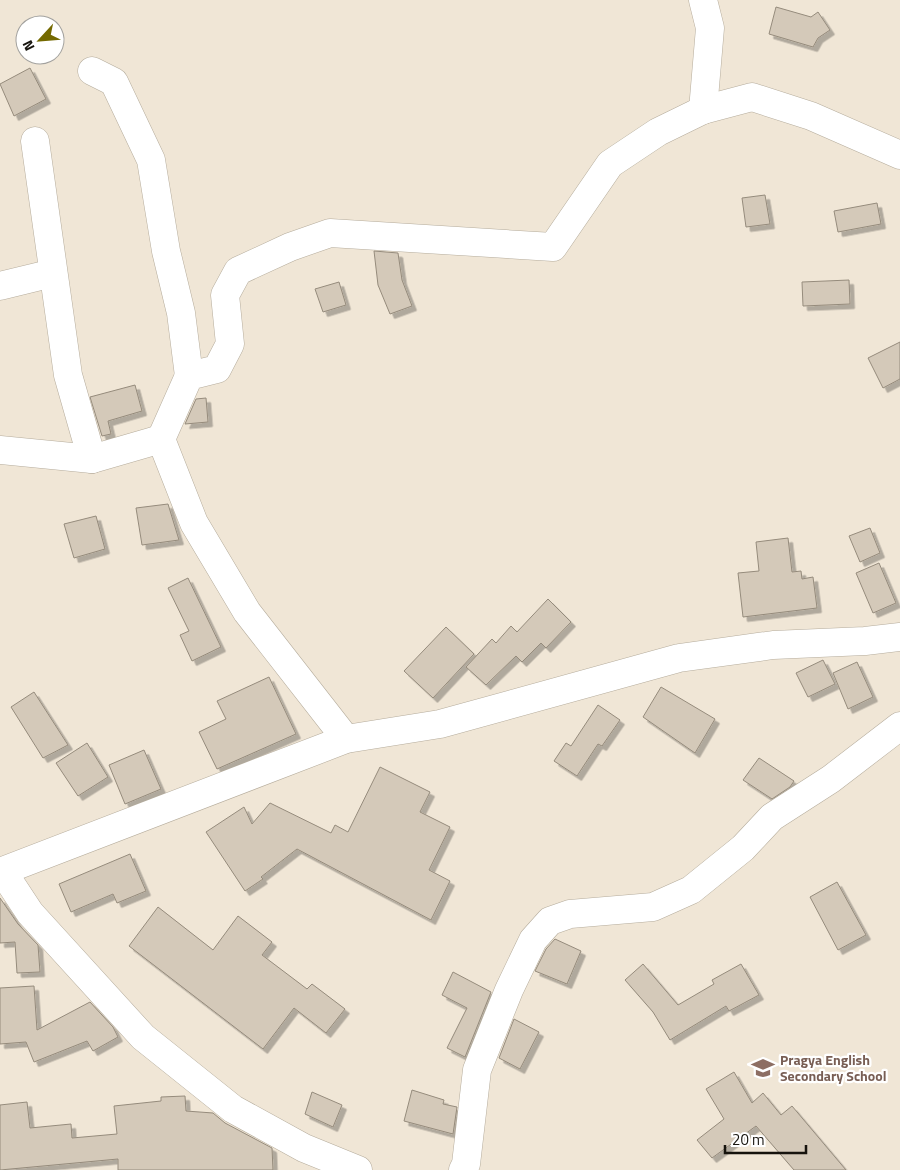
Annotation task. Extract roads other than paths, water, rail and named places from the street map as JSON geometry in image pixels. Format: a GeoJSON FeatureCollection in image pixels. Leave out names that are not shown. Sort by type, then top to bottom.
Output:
{"type":"FeatureCollection","features":[{"type":"Feature","properties":{"kind":"street"},"geometry":{"type":"LineString","coordinates":[[703,0],[710,28],[703,110]]}},
{"type":"Feature","properties":{"kind":"street"},"geometry":{"type":"LineString","coordinates":[[92,71],[114,82],[151,160],[166,251],[181,313],[189,376],[160,439],[194,523],[247,612],[346,739]]}},
{"type":"Feature","properties":{"kind":"street"},"geometry":{"type":"LineString","coordinates":[[189,376],[217,369],[230,344],[226,295],[238,271],[290,247],[330,232],[553,247],[610,164],[658,132],[703,110],[752,96],[811,116],[900,155]]}},
{"type":"Feature","properties":{"kind":"street"},"geometry":{"type":"LineString","coordinates":[[35,141],[68,375],[92,459]]}},
{"type":"Feature","properties":{"kind":"street"},"geometry":{"type":"LineString","coordinates":[[0,286],[53,273]]}},
{"type":"Feature","properties":{"kind":"street"},"geometry":{"type":"LineString","coordinates":[[0,450],[92,459],[160,439]]}},
{"type":"Feature","properties":{"kind":"street"},"geometry":{"type":"LineString","coordinates":[[358,1170],[304,1148],[233,1109],[143,1038],[30,913],[1,872],[346,739],[440,724],[679,658],[773,645],[864,641],[900,637]]}},
{"type":"Feature","properties":{"kind":"street"},"geometry":{"type":"LineString","coordinates":[[463,1170],[466,1164],[477,1070],[509,990],[533,940],[550,921],[570,914],[653,907],[691,890],[743,848],[772,817],[831,779],[900,726]]}},
{"type":"Feature","properties":{"kind":"place","name":"Pragya English Secondary School"},"geometry":{"type":"Point","coordinates":[763,1068]}}]}
